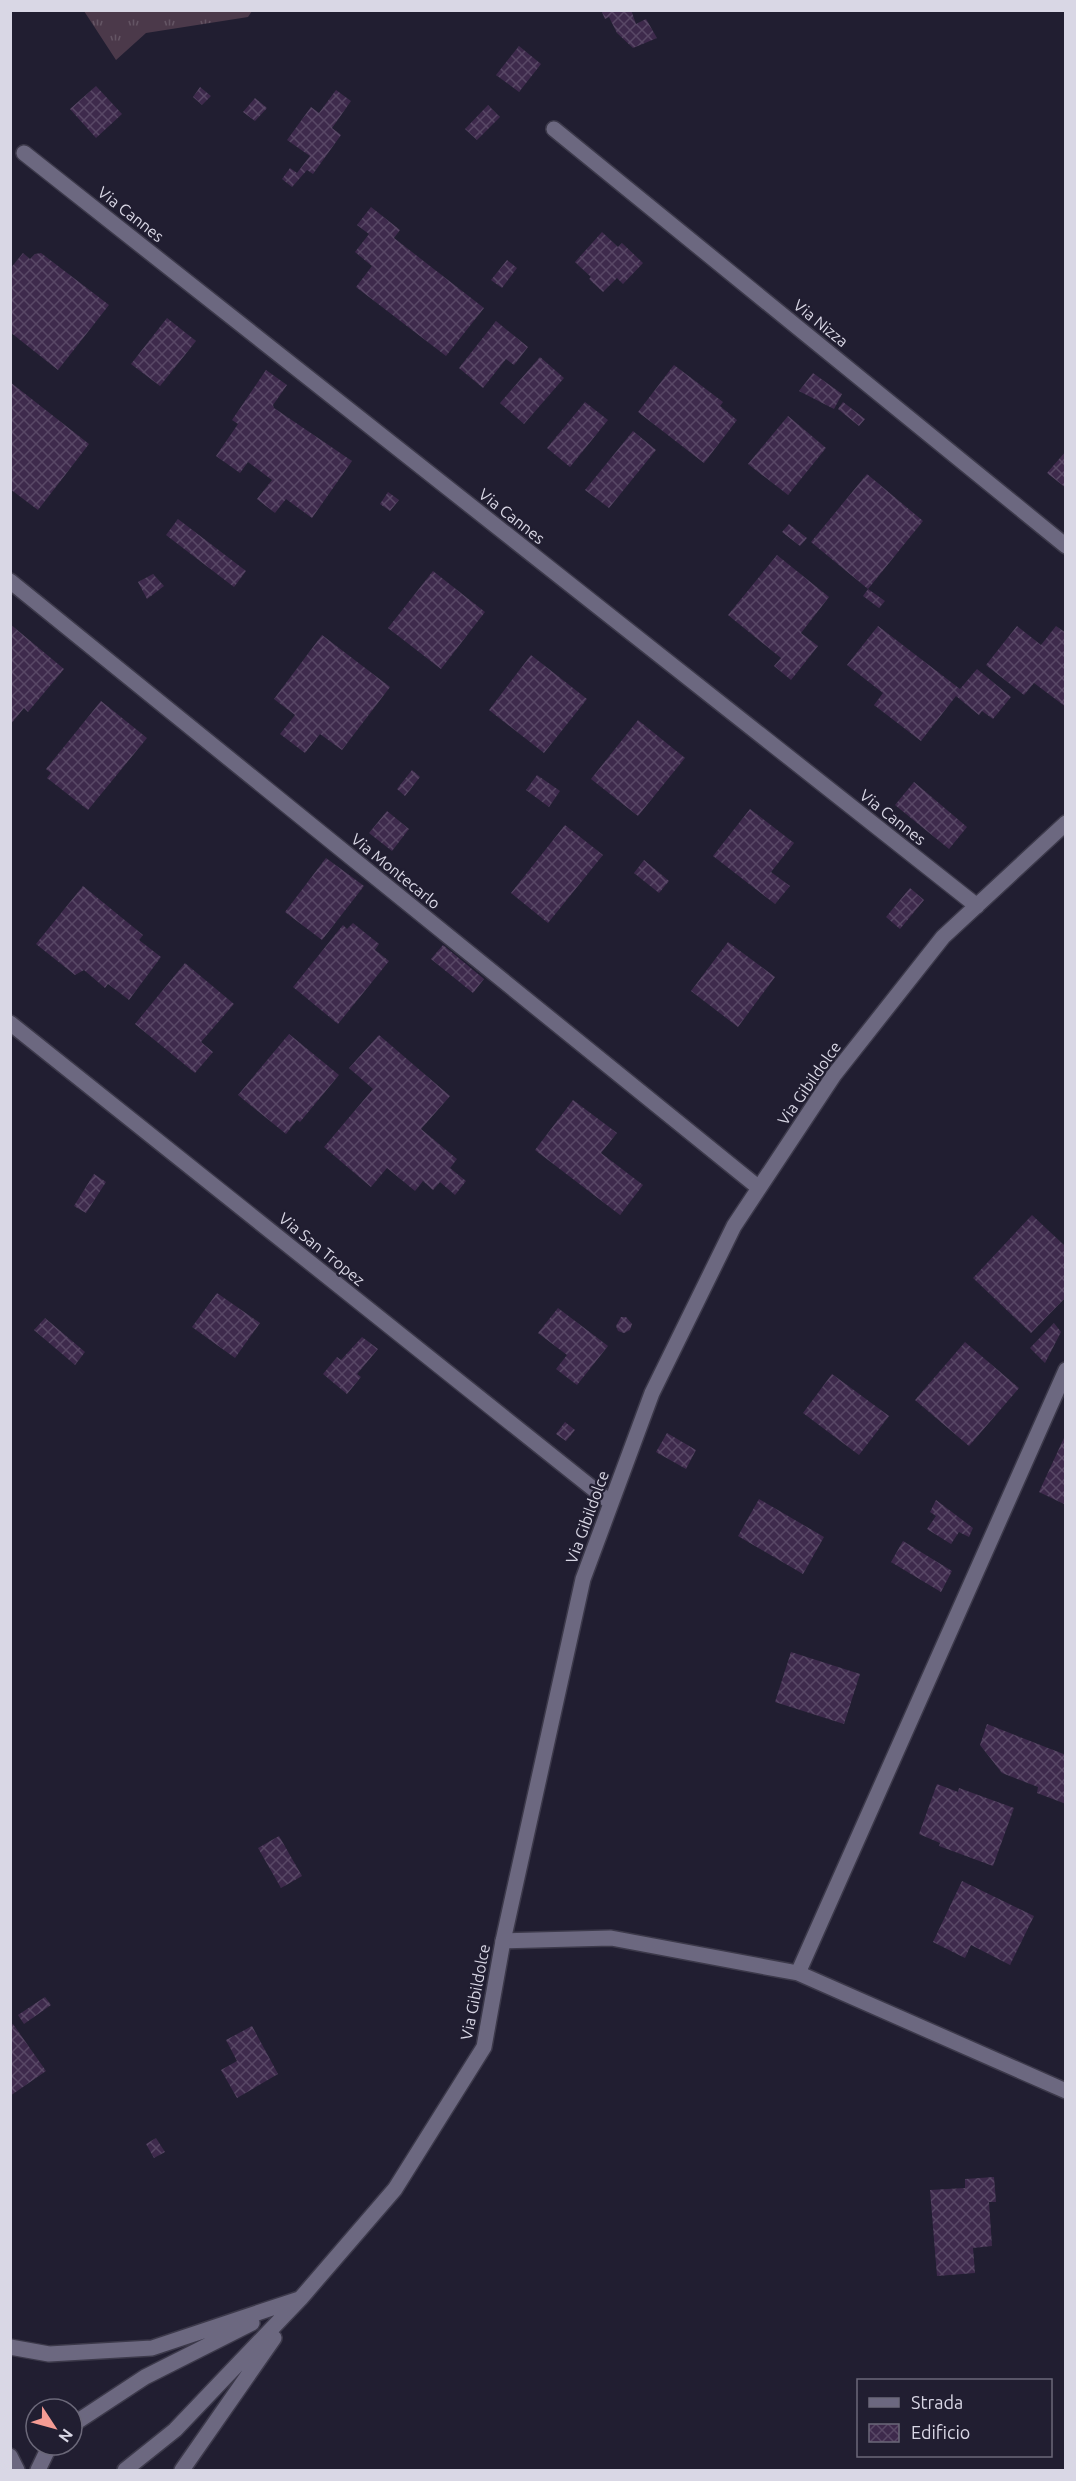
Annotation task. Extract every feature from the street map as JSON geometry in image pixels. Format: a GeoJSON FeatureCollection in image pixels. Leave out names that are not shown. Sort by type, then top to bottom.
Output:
{"type":"FeatureCollection","features":[{"type":"Feature","properties":{"kind":"street","name":"Via Nizza"},"geometry":{"type":"LineString","coordinates":[[554,129],[1065,546]]}},
{"type":"Feature","properties":{"kind":"street","name":"Via Cannes"},"geometry":{"type":"LineString","coordinates":[[24,153],[978,906]]}},
{"type":"Feature","properties":{"kind":"street","name":"Via Montecarlo"},"geometry":{"type":"LineString","coordinates":[[10,581],[759,1188]]}},
{"type":"Feature","properties":{"kind":"street","name":"Via Gibildolce"},"geometry":{"type":"LineString","coordinates":[[302,2298],[395,2188],[484,2047],[503,1941],[583,1579],[652,1394],[734,1226],[841,1066],[944,937],[1065,823]]}},
{"type":"Feature","properties":{"kind":"street","name":"Via San Tropez"},"geometry":{"type":"LineString","coordinates":[[10,1023],[611,1503]]}},
{"type":"Feature","properties":{"kind":"street"},"geometry":{"type":"LineString","coordinates":[[798,1973],[1065,1370]]}},
{"type":"Feature","properties":{"kind":"street"},"geometry":{"type":"LineString","coordinates":[[503,1941],[611,1938],[798,1973],[1065,2091]]}},
{"type":"Feature","properties":{"kind":"street"},"geometry":{"type":"LineString","coordinates":[[10,2347],[49,2354],[152,2348],[302,2298]]}},
{"type":"Feature","properties":{"kind":"street"},"geometry":{"type":"LineString","coordinates":[[84,2417],[145,2377],[302,2298]]}},
{"type":"Feature","properties":{"kind":"street"},"geometry":{"type":"LineString","coordinates":[[125,2470],[175,2430],[302,2298]]}},
{"type":"Feature","properties":{"kind":"street"},"geometry":{"type":"LineString","coordinates":[[182,2470],[302,2298]]}},
{"type":"Feature","properties":{"kind":"street"},"geometry":{"type":"LineString","coordinates":[[10,2456],[17,2470]]}},
{"type":"Feature","properties":{"kind":"green space"},"geometry":{"type":"Polygon","coordinates":[[[84,11],[252,11],[248,17],[146,33],[116,60],[84,11]]]}},
{"type":"Feature","properties":{"kind":"building"},"geometry":{"type":"Polygon","coordinates":[[[601,10],[631,10],[636,24],[646,19],[657,38],[633,48],[617,33],[609,17],[605,19],[601,10]]]}},
{"type":"Feature","properties":{"kind":"building"},"geometry":{"type":"Polygon","coordinates":[[[519,46],[541,64],[519,92],[496,75],[519,46]]]}},
{"type":"Feature","properties":{"kind":"building"},"geometry":{"type":"Polygon","coordinates":[[[96,86],[122,114],[96,138],[70,109],[96,86]]]}},
{"type":"Feature","properties":{"kind":"building"},"geometry":{"type":"Polygon","coordinates":[[[200,87],[211,96],[202,105],[193,97],[200,87]]]}},
{"type":"Feature","properties":{"kind":"building"},"geometry":{"type":"Polygon","coordinates":[[[336,90],[351,101],[332,128],[341,135],[313,174],[307,170],[292,187],[282,179],[290,168],[297,173],[310,156],[287,140],[311,107],[319,113],[336,90]]]}},
{"type":"Feature","properties":{"kind":"building"},"geometry":{"type":"Polygon","coordinates":[[[255,98],[267,108],[255,121],[243,112],[255,98]]]}},
{"type":"Feature","properties":{"kind":"building"},"geometry":{"type":"Polygon","coordinates":[[[488,105],[500,117],[477,140],[465,129],[488,105]]]}},
{"type":"Feature","properties":{"kind":"building"},"geometry":{"type":"Polygon","coordinates":[[[371,207],[400,230],[394,238],[484,308],[446,356],[356,287],[372,266],[355,252],[369,234],[357,225],[371,207]]]}},
{"type":"Feature","properties":{"kind":"building"},"geometry":{"type":"Polygon","coordinates":[[[602,232],[618,247],[622,243],[643,263],[623,284],[617,278],[603,292],[575,262],[602,232]]]}},
{"type":"Feature","properties":{"kind":"building"},"geometry":{"type":"Polygon","coordinates":[[[23,253],[30,259],[35,254],[41,253],[109,305],[58,370],[10,332],[10,269],[23,253]]]}},
{"type":"Feature","properties":{"kind":"building"},"geometry":{"type":"Polygon","coordinates":[[[507,260],[517,268],[502,288],[491,280],[507,260]]]}},
{"type":"Feature","properties":{"kind":"building"},"geometry":{"type":"Polygon","coordinates":[[[167,318],[196,341],[160,386],[131,364],[167,318]]]}},
{"type":"Feature","properties":{"kind":"building"},"geometry":{"type":"Polygon","coordinates":[[[496,321],[528,347],[514,365],[506,359],[483,388],[459,368],[496,321]]]}},
{"type":"Feature","properties":{"kind":"building"},"geometry":{"type":"Polygon","coordinates":[[[540,357],[564,378],[524,424],[500,403],[540,357]]]}},
{"type":"Feature","properties":{"kind":"building"},"geometry":{"type":"Polygon","coordinates":[[[674,365],[723,402],[720,406],[737,420],[704,463],[638,412],[674,365]]]}},
{"type":"Feature","properties":{"kind":"building"},"geometry":{"type":"Polygon","coordinates":[[[266,370],[287,385],[273,405],[274,408],[352,461],[312,518],[286,499],[275,513],[257,499],[272,480],[248,462],[240,473],[216,456],[238,424],[232,420],[266,370]]]}},
{"type":"Feature","properties":{"kind":"building"},"geometry":{"type":"Polygon","coordinates":[[[813,373],[842,394],[834,409],[799,391],[813,373]]]}},
{"type":"Feature","properties":{"kind":"building"},"geometry":{"type":"Polygon","coordinates":[[[10,382],[89,444],[38,510],[10,489],[10,382]]]}},
{"type":"Feature","properties":{"kind":"building"},"geometry":{"type":"Polygon","coordinates":[[[585,402],[608,420],[570,467],[547,448],[585,402]]]}},
{"type":"Feature","properties":{"kind":"building"},"geometry":{"type":"Polygon","coordinates":[[[843,402],[865,419],[859,426],[838,409],[843,402]]]}},
{"type":"Feature","properties":{"kind":"building"},"geometry":{"type":"Polygon","coordinates":[[[788,416],[826,448],[788,495],[748,464],[788,416]]]}},
{"type":"Feature","properties":{"kind":"building"},"geometry":{"type":"Polygon","coordinates":[[[633,431],[656,450],[609,508],[585,490],[633,431]]]}},
{"type":"Feature","properties":{"kind":"building"},"geometry":{"type":"Polygon","coordinates":[[[1066,451],[1066,488],[1047,473],[1066,451]]]}},
{"type":"Feature","properties":{"kind":"building"},"geometry":{"type":"Polygon","coordinates":[[[867,474],[923,521],[868,589],[811,542],[867,474]]]}},
{"type":"Feature","properties":{"kind":"building"},"geometry":{"type":"Polygon","coordinates":[[[388,492],[399,500],[390,511],[380,504],[388,492]]]}},
{"type":"Feature","properties":{"kind":"building"},"geometry":{"type":"Polygon","coordinates":[[[178,519],[246,571],[234,587],[166,535],[178,519]]]}},
{"type":"Feature","properties":{"kind":"building"},"geometry":{"type":"Polygon","coordinates":[[[789,524],[807,538],[800,546],[782,532],[789,524]]]}},
{"type":"Feature","properties":{"kind":"building"},"geometry":{"type":"Polygon","coordinates":[[[777,555],[829,597],[801,633],[818,646],[791,680],[774,666],[781,658],[728,615],[777,555]]]}},
{"type":"Feature","properties":{"kind":"building"},"geometry":{"type":"Polygon","coordinates":[[[433,571],[485,612],[441,669],[388,628],[433,571]]]}},
{"type":"Feature","properties":{"kind":"building"},"geometry":{"type":"Polygon","coordinates":[[[153,574],[164,586],[147,599],[138,582],[153,574]]]}},
{"type":"Feature","properties":{"kind":"building"},"geometry":{"type":"Polygon","coordinates":[[[868,589],[885,601],[879,608],[863,596],[868,589]]]}},
{"type":"Feature","properties":{"kind":"building"},"geometry":{"type":"Polygon","coordinates":[[[10,624],[64,669],[28,712],[24,708],[10,725],[10,624]]]}},
{"type":"Feature","properties":{"kind":"building"},"geometry":{"type":"Polygon","coordinates":[[[878,626],[960,689],[977,669],[1011,697],[993,719],[982,711],[979,715],[956,696],[921,741],[874,705],[883,693],[847,665],[878,626]]]}},
{"type":"Feature","properties":{"kind":"building"},"geometry":{"type":"Polygon","coordinates":[[[1017,626],[1041,645],[1056,626],[1066,633],[1066,707],[1034,683],[1024,695],[986,665],[1017,626]]]}},
{"type":"Feature","properties":{"kind":"building"},"geometry":{"type":"Polygon","coordinates":[[[322,635],[390,687],[342,750],[320,734],[305,753],[280,734],[295,715],[274,699],[322,635]]]}},
{"type":"Feature","properties":{"kind":"building"},"geometry":{"type":"Polygon","coordinates":[[[531,655],[587,699],[544,753],[489,710],[531,655]]]}},
{"type":"Feature","properties":{"kind":"building"},"geometry":{"type":"Polygon","coordinates":[[[101,701],[147,738],[88,810],[47,778],[51,773],[46,769],[101,701]]]}},
{"type":"Feature","properties":{"kind":"building"},"geometry":{"type":"Polygon","coordinates":[[[638,720],[685,758],[638,816],[591,779],[638,720]]]}},
{"type":"Feature","properties":{"kind":"building"},"geometry":{"type":"Polygon","coordinates":[[[412,770],[420,777],[405,796],[397,789],[412,770]]]}},
{"type":"Feature","properties":{"kind":"building"},"geometry":{"type":"Polygon","coordinates":[[[537,775],[560,791],[549,807],[526,790],[537,775]]]}},
{"type":"Feature","properties":{"kind":"building"},"geometry":{"type":"Polygon","coordinates":[[[914,782],[967,827],[949,849],[895,805],[914,782]]]}},
{"type":"Feature","properties":{"kind":"building"},"geometry":{"type":"Polygon","coordinates":[[[750,809],[794,843],[771,872],[790,886],[775,904],[713,856],[750,809]]]}},
{"type":"Feature","properties":{"kind":"building"},"geometry":{"type":"Polygon","coordinates":[[[387,811],[409,829],[392,851],[369,833],[387,811]]]}},
{"type":"Feature","properties":{"kind":"building"},"geometry":{"type":"Polygon","coordinates":[[[565,825],[603,855],[548,923],[511,893],[565,825]]]}},
{"type":"Feature","properties":{"kind":"building"},"geometry":{"type":"Polygon","coordinates":[[[326,858],[364,886],[322,940],[285,912],[326,858]]]}},
{"type":"Feature","properties":{"kind":"building"},"geometry":{"type":"Polygon","coordinates":[[[644,860],[669,881],[659,893],[634,873],[644,860]]]}},
{"type":"Feature","properties":{"kind":"building"},"geometry":{"type":"Polygon","coordinates":[[[83,886],[143,935],[139,940],[161,957],[129,1000],[108,984],[105,988],[84,970],[75,975],[36,944],[83,886]]]}},
{"type":"Feature","properties":{"kind":"building"},"geometry":{"type":"Polygon","coordinates":[[[910,888],[924,900],[900,929],[886,917],[910,888]]]}},
{"type":"Feature","properties":{"kind":"building"},"geometry":{"type":"Polygon","coordinates":[[[353,923],[379,944],[375,950],[389,961],[338,1024],[293,987],[343,925],[347,929],[353,923]]]}},
{"type":"Feature","properties":{"kind":"building"},"geometry":{"type":"Polygon","coordinates":[[[728,942],[775,977],[738,1027],[691,991],[728,942]]]}},
{"type":"Feature","properties":{"kind":"building"},"geometry":{"type":"Polygon","coordinates":[[[443,945],[484,979],[473,993],[431,959],[443,945]]]}},
{"type":"Feature","properties":{"kind":"building"},"geometry":{"type":"Polygon","coordinates":[[[185,963],[234,1004],[201,1042],[213,1052],[195,1073],[135,1024],[185,963]]]}},
{"type":"Feature","properties":{"kind":"building"},"geometry":{"type":"Polygon","coordinates":[[[289,1034],[339,1075],[300,1122],[297,1120],[286,1134],[238,1095],[289,1034]]]}},
{"type":"Feature","properties":{"kind":"building"},"geometry":{"type":"Polygon","coordinates":[[[379,1035],[450,1096],[421,1129],[457,1159],[450,1168],[466,1181],[455,1195],[440,1182],[433,1190],[423,1181],[415,1191],[387,1168],[371,1187],[324,1147],[373,1089],[349,1068],[379,1035]]]}},
{"type":"Feature","properties":{"kind":"building"},"geometry":{"type":"Polygon","coordinates":[[[573,1100],[617,1133],[601,1153],[643,1185],[620,1215],[535,1150],[573,1100]]]}},
{"type":"Feature","properties":{"kind":"building"},"geometry":{"type":"Polygon","coordinates":[[[94,1174],[106,1182],[86,1213],[74,1206],[94,1174]]]}},
{"type":"Feature","properties":{"kind":"building"},"geometry":{"type":"Polygon","coordinates":[[[1032,1215],[1066,1247],[1066,1297],[1031,1333],[973,1278],[1032,1215]]]}},
{"type":"Feature","properties":{"kind":"building"},"geometry":{"type":"Polygon","coordinates":[[[217,1293],[260,1323],[235,1358],[192,1327],[217,1293]]]}},
{"type":"Feature","properties":{"kind":"building"},"geometry":{"type":"Polygon","coordinates":[[[558,1308],[608,1346],[577,1385],[556,1369],[567,1355],[538,1333],[558,1308]]]}},
{"type":"Feature","properties":{"kind":"building"},"geometry":{"type":"Polygon","coordinates":[[[621,1317],[626,1317],[632,1324],[630,1330],[624,1333],[618,1331],[616,1326],[621,1317]]]}},
{"type":"Feature","properties":{"kind":"building"},"geometry":{"type":"Polygon","coordinates":[[[45,1318],[85,1352],[75,1365],[34,1330],[45,1318]]]}},
{"type":"Feature","properties":{"kind":"building"},"geometry":{"type":"Polygon","coordinates":[[[1054,1323],[1061,1332],[1045,1363],[1030,1348],[1054,1323]]]}},
{"type":"Feature","properties":{"kind":"building"},"geometry":{"type":"Polygon","coordinates":[[[362,1337],[378,1349],[357,1374],[361,1377],[347,1394],[323,1374],[337,1357],[341,1360],[362,1337]]]}},
{"type":"Feature","properties":{"kind":"building"},"geometry":{"type":"Polygon","coordinates":[[[965,1342],[1019,1388],[969,1446],[915,1400],[965,1342]]]}},
{"type":"Feature","properties":{"kind":"building"},"geometry":{"type":"Polygon","coordinates":[[[832,1374],[889,1416],[859,1455],[803,1413],[832,1374]]]}},
{"type":"Feature","properties":{"kind":"building"},"geometry":{"type":"Polygon","coordinates":[[[565,1422],[575,1430],[566,1441],[556,1434],[565,1422]]]}},
{"type":"Feature","properties":{"kind":"building"},"geometry":{"type":"Polygon","coordinates":[[[667,1433],[696,1450],[686,1469],[656,1452],[667,1433]]]}},
{"type":"Feature","properties":{"kind":"building"},"geometry":{"type":"Polygon","coordinates":[[[1066,1438],[1066,1505],[1039,1492],[1066,1438]]]}},
{"type":"Feature","properties":{"kind":"building"},"geometry":{"type":"Polygon","coordinates":[[[759,1499],[824,1537],[803,1574],[738,1536],[759,1499]]]}},
{"type":"Feature","properties":{"kind":"building"},"geometry":{"type":"Polygon","coordinates":[[[936,1500],[973,1528],[969,1537],[959,1532],[951,1544],[927,1529],[936,1516],[930,1512],[936,1500]]]}},
{"type":"Feature","properties":{"kind":"building"},"geometry":{"type":"Polygon","coordinates":[[[903,1541],[952,1571],[941,1592],[891,1562],[903,1541]]]}},
{"type":"Feature","properties":{"kind":"building"},"geometry":{"type":"Polygon","coordinates":[[[791,1652],[860,1674],[844,1724],[775,1702],[791,1652]]]}},
{"type":"Feature","properties":{"kind":"building"},"geometry":{"type":"Polygon","coordinates":[[[987,1724],[1066,1755],[1066,1804],[1037,1793],[1038,1787],[1002,1773],[980,1745],[987,1724]]]}},
{"type":"Feature","properties":{"kind":"building"},"geometry":{"type":"Polygon","coordinates":[[[937,1784],[958,1792],[959,1788],[1014,1808],[993,1866],[939,1846],[940,1843],[919,1834],[937,1784]]]}},
{"type":"Feature","properties":{"kind":"building"},"geometry":{"type":"Polygon","coordinates":[[[279,1836],[302,1876],[281,1888],[258,1848],[279,1836]]]}},
{"type":"Feature","properties":{"kind":"building"},"geometry":{"type":"Polygon","coordinates":[[[962,1881],[1034,1916],[1010,1965],[971,1945],[965,1958],[933,1942],[962,1881]]]}},
{"type":"Feature","properties":{"kind":"building"},"geometry":{"type":"Polygon","coordinates":[[[45,1997],[51,2005],[24,2024],[18,2015],[45,1997]]]}},
{"type":"Feature","properties":{"kind":"building"},"geometry":{"type":"Polygon","coordinates":[[[13,2024],[46,2071],[10,2096],[10,2026],[13,2024]]]}},
{"type":"Feature","properties":{"kind":"building"},"geometry":{"type":"Polygon","coordinates":[[[252,2026],[278,2074],[237,2098],[221,2070],[237,2061],[226,2040],[252,2026]]]}},
{"type":"Feature","properties":{"kind":"building"},"geometry":{"type":"Polygon","coordinates":[[[156,2138],[165,2152],[154,2158],[146,2144],[156,2138]]]}},
{"type":"Feature","properties":{"kind":"building"},"geometry":{"type":"Polygon","coordinates":[[[994,2177],[996,2202],[989,2202],[992,2246],[973,2248],[975,2273],[937,2276],[930,2190],[965,2188],[965,2179],[994,2177]]]}}]}
